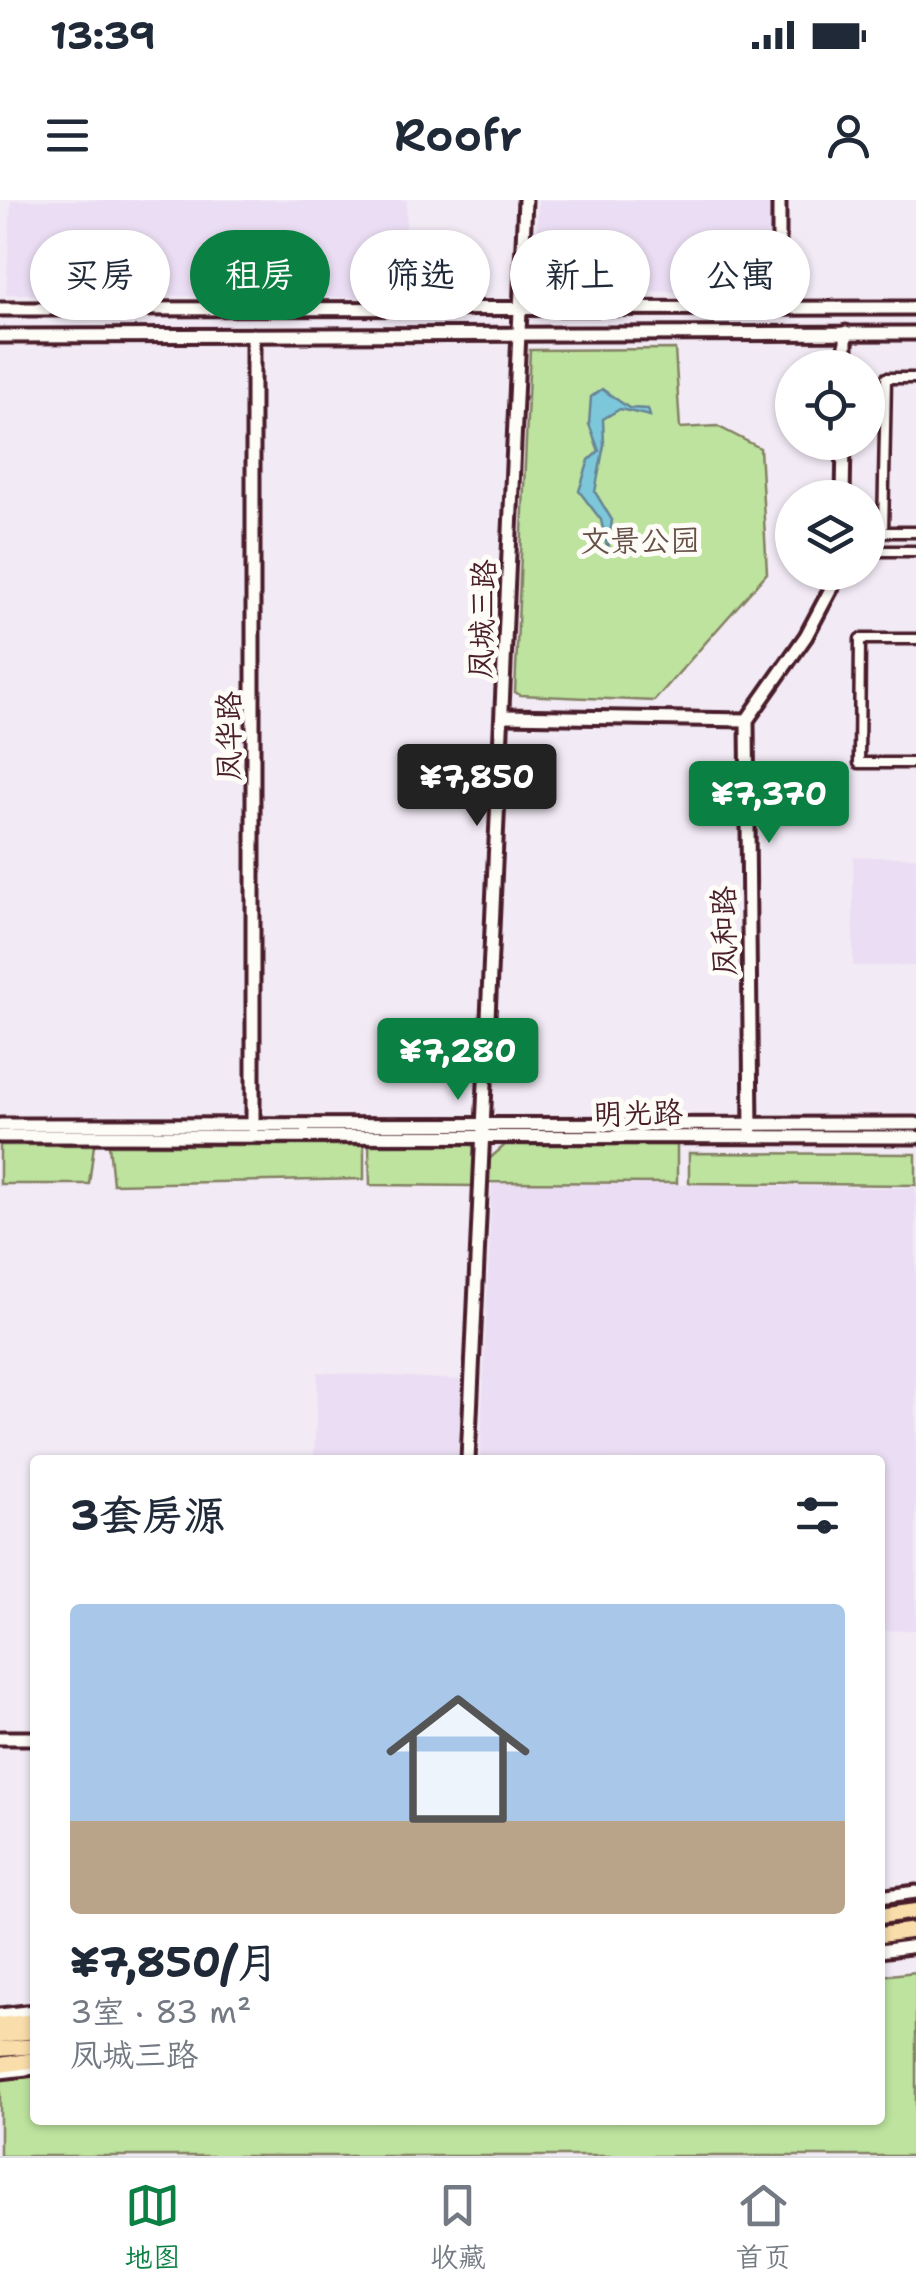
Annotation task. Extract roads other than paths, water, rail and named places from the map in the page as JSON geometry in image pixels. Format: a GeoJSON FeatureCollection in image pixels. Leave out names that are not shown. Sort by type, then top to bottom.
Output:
{"type":"FeatureCollection","features":[{"type":"Feature","properties":{"kind":"highway"},"geometry":{"type":"LineString","coordinates":[[885,1915],[916,1911]]}},
{"type":"Feature","properties":{"kind":"highway"},"geometry":{"type":"LineString","coordinates":[[885,1934],[916,1930]]}},
{"type":"Feature","properties":{"kind":"highway"},"geometry":{"type":"LineString","coordinates":[[0,2025],[30,2022]]}},
{"type":"Feature","properties":{"kind":"highway"},"geometry":{"type":"LineString","coordinates":[[0,2035],[30,2032]]}},
{"type":"Feature","properties":{"kind":"highway"},"geometry":{"type":"LineString","coordinates":[[0,2050],[30,2047]]}},
{"type":"Feature","properties":{"kind":"highway"},"geometry":{"type":"LineString","coordinates":[[0,2068],[30,2061]]}},
{"type":"Feature","properties":{"kind":"main road","name":"凤城三路"},"geometry":{"type":"LineString","coordinates":[[523,230],[524,200]]}},
{"type":"Feature","properties":{"kind":"main road"},"geometry":{"type":"LineString","coordinates":[[779,200],[779,230]]}},
{"type":"Feature","properties":{"kind":"main road"},"geometry":{"type":"LineString","coordinates":[[810,307],[916,308]]}},
{"type":"Feature","properties":{"kind":"main road"},"geometry":{"type":"LineString","coordinates":[[0,309],[510,310]]}},
{"type":"Feature","properties":{"kind":"main road","name":"凤城三路"},"geometry":{"type":"LineString","coordinates":[[468,1455],[519,320]]}},
{"type":"Feature","properties":{"kind":"main road"},"geometry":{"type":"LineString","coordinates":[[846,332],[846,350]]}},
{"type":"Feature","properties":{"kind":"main road"},"geometry":{"type":"LineString","coordinates":[[0,336],[916,333]]}},
{"type":"Feature","properties":{"kind":"main road","name":"凤华路"},"geometry":{"type":"LineString","coordinates":[[253,335],[253,1130]]}},
{"type":"Feature","properties":{"kind":"main road"},"geometry":{"type":"LineString","coordinates":[[504,716],[747,720],[806,636],[830,590]]}},
{"type":"Feature","properties":{"kind":"main road","name":"凤和路"},"geometry":{"type":"LineString","coordinates":[[747,720],[751,1130]]}},
{"type":"Feature","properties":{"kind":"main road","name":"明光路"},"geometry":{"type":"LineString","coordinates":[[0,1136],[484,1123],[916,1137]]}},
{"type":"Feature","properties":{"kind":"main road","name":"明光路"},"geometry":{"type":"LineString","coordinates":[[0,1125],[483,1138],[916,1124]]}},
{"type":"Feature","properties":{"kind":"main road"},"geometry":{"type":"LineString","coordinates":[[0,1738],[30,1738]]}},
{"type":"Feature","properties":{"kind":"main road"},"geometry":{"type":"LineString","coordinates":[[885,1896],[916,1892]]}},
{"type":"Feature","properties":{"kind":"main road"},"geometry":{"type":"LineString","coordinates":[[885,1949],[916,1946]]}},
{"type":"Feature","properties":{"kind":"main road"},"geometry":{"type":"LineString","coordinates":[[0,2015],[30,2012]]}},
{"type":"Feature","properties":{"kind":"main road"},"geometry":{"type":"LineString","coordinates":[[0,2068],[30,2068]]}},
{"type":"Feature","properties":{"kind":"street"},"geometry":{"type":"LineString","coordinates":[[916,378],[886,378],[883,532],[916,532]]}},
{"type":"Feature","properties":{"kind":"street"},"geometry":{"type":"LineString","coordinates":[[885,551],[916,551]]}},
{"type":"Feature","properties":{"kind":"street"},"geometry":{"type":"LineString","coordinates":[[916,638],[860,638],[860,763],[916,763]]}},
{"type":"Feature","properties":{"kind":"water"},"geometry":{"type":"Polygon","coordinates":[[[602,389],[629,408],[648,409],[650,416],[620,409],[603,419],[604,445],[595,492],[612,520],[608,551],[601,520],[579,491],[589,460],[599,451],[589,424],[591,397],[602,389]]]}},
{"type":"Feature","properties":{"kind":"park label","name":"文景公园"},"geometry":{"type":"Point","coordinates":[640,540]}}]}
